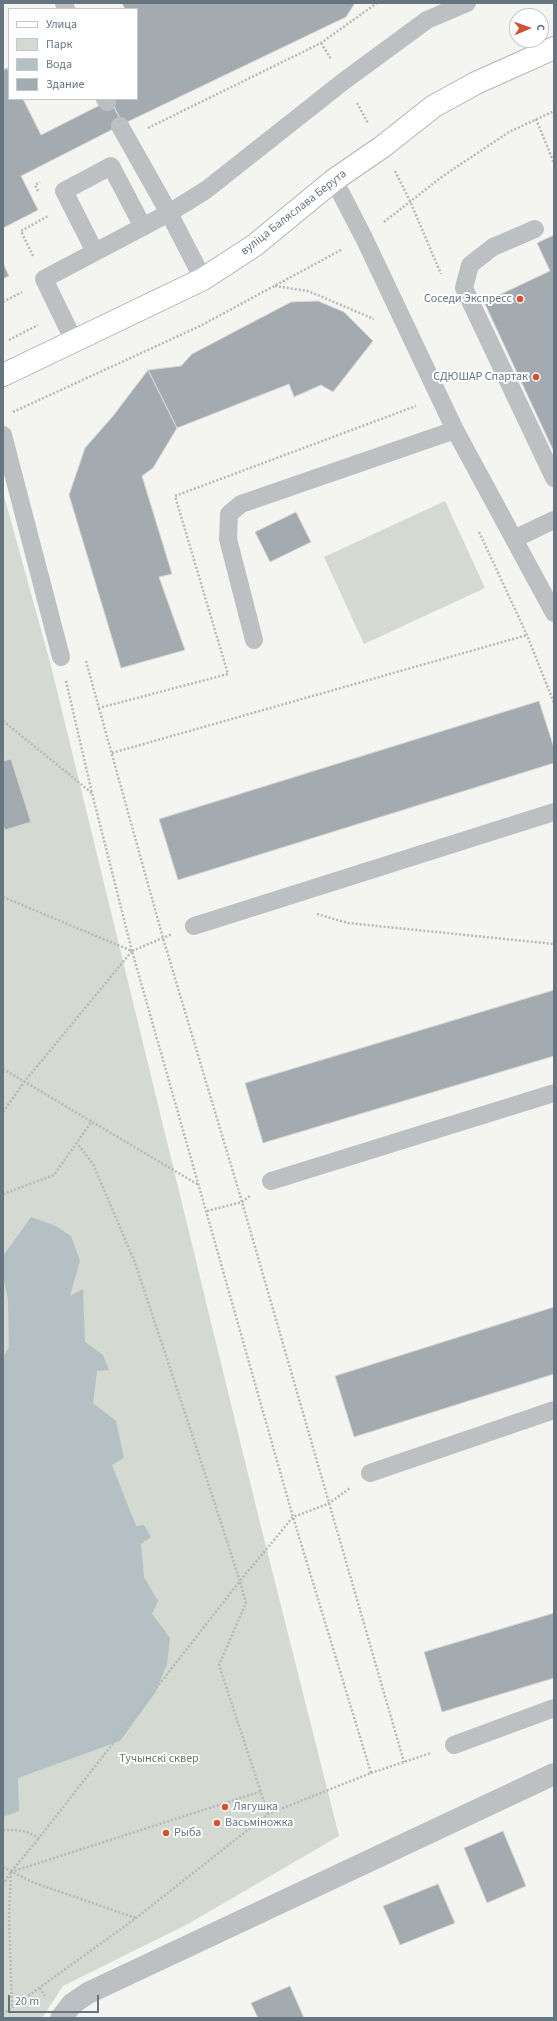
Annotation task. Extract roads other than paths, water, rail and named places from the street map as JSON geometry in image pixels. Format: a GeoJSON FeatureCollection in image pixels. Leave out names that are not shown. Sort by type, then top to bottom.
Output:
{"type":"FeatureCollection","features":[{"type":"Feature","properties":{"kind":"street","name":"вуліца Баляслава Берута"},"geometry":{"type":"LineString","coordinates":[[3,375],[203,279],[255,245],[334,180],[382,147],[434,106],[476,83],[554,48]]}},
{"type":"Feature","properties":{"kind":"street"},"geometry":{"type":"LineString","coordinates":[[61,2018],[72,2004],[88,1993],[554,1774]]}},
{"type":"Feature","properties":{"kind":"lane"},"geometry":{"type":"LineString","coordinates":[[74,341],[44,280],[170,213],[206,190],[344,81],[427,20],[467,3]]}},
{"type":"Feature","properties":{"kind":"lane"},"geometry":{"type":"LineString","coordinates":[[124,132],[170,213],[203,279]]}},
{"type":"Feature","properties":{"kind":"lane"},"geometry":{"type":"LineString","coordinates":[[95,252],[64,191],[110,166],[143,227]]}},
{"type":"Feature","properties":{"kind":"lane"},"geometry":{"type":"LineString","coordinates":[[334,180],[364,238],[455,430],[554,613]]}},
{"type":"Feature","properties":{"kind":"lane"},"geometry":{"type":"LineString","coordinates":[[535,229],[493,247],[470,266],[464,288],[554,478]]}},
{"type":"Feature","properties":{"kind":"lane"},"geometry":{"type":"LineString","coordinates":[[254,640],[228,539],[229,514],[240,504],[455,430]]}},
{"type":"Feature","properties":{"kind":"lane"},"geometry":{"type":"LineString","coordinates":[[3,435],[61,657]]}},
{"type":"Feature","properties":{"kind":"lane"},"geometry":{"type":"LineString","coordinates":[[514,539],[554,520]]}},
{"type":"Feature","properties":{"kind":"lane"},"geometry":{"type":"LineString","coordinates":[[194,926],[554,812]]}},
{"type":"Feature","properties":{"kind":"lane"},"geometry":{"type":"LineString","coordinates":[[271,1181],[554,1093]]}},
{"type":"Feature","properties":{"kind":"lane"},"geometry":{"type":"LineString","coordinates":[[370,1473],[554,1410]]}},
{"type":"Feature","properties":{"kind":"lane"},"geometry":{"type":"LineString","coordinates":[[454,1745],[554,1708]]}},
{"type":"Feature","properties":{"kind":"water"},"geometry":{"type":"Polygon","coordinates":[[[31,1217],[56,1226],[71,1236],[80,1261],[70,1296],[83,1289],[85,1342],[103,1355],[109,1370],[97,1371],[93,1403],[116,1421],[124,1458],[112,1465],[136,1526],[144,1525],[151,1537],[141,1544],[144,1577],[158,1601],[152,1614],[170,1638],[167,1664],[155,1693],[120,1741],[18,1778],[19,1811],[3,1817],[3,1357],[9,1347],[8,1299],[3,1277],[3,1256],[31,1217]]]}},
{"type":"Feature","properties":{"kind":"place","name":"Соседи Экспресс"},"geometry":{"type":"Point","coordinates":[520,299]}},
{"type":"Feature","properties":{"kind":"place","name":"СДЮШАР Спартак"},"geometry":{"type":"Point","coordinates":[536,377]}},
{"type":"Feature","properties":{"kind":"place","name":"Лягушка"},"geometry":{"type":"Point","coordinates":[225,1807]}},
{"type":"Feature","properties":{"kind":"place","name":"Васьміножка"},"geometry":{"type":"Point","coordinates":[217,1823]}},
{"type":"Feature","properties":{"kind":"place","name":"Рыба"},"geometry":{"type":"Point","coordinates":[166,1833]}},
{"type":"Feature","properties":{"kind":"park label","name":"Тучынскі сквер"},"geometry":{"type":"Point","coordinates":[159,1759]}}]}
